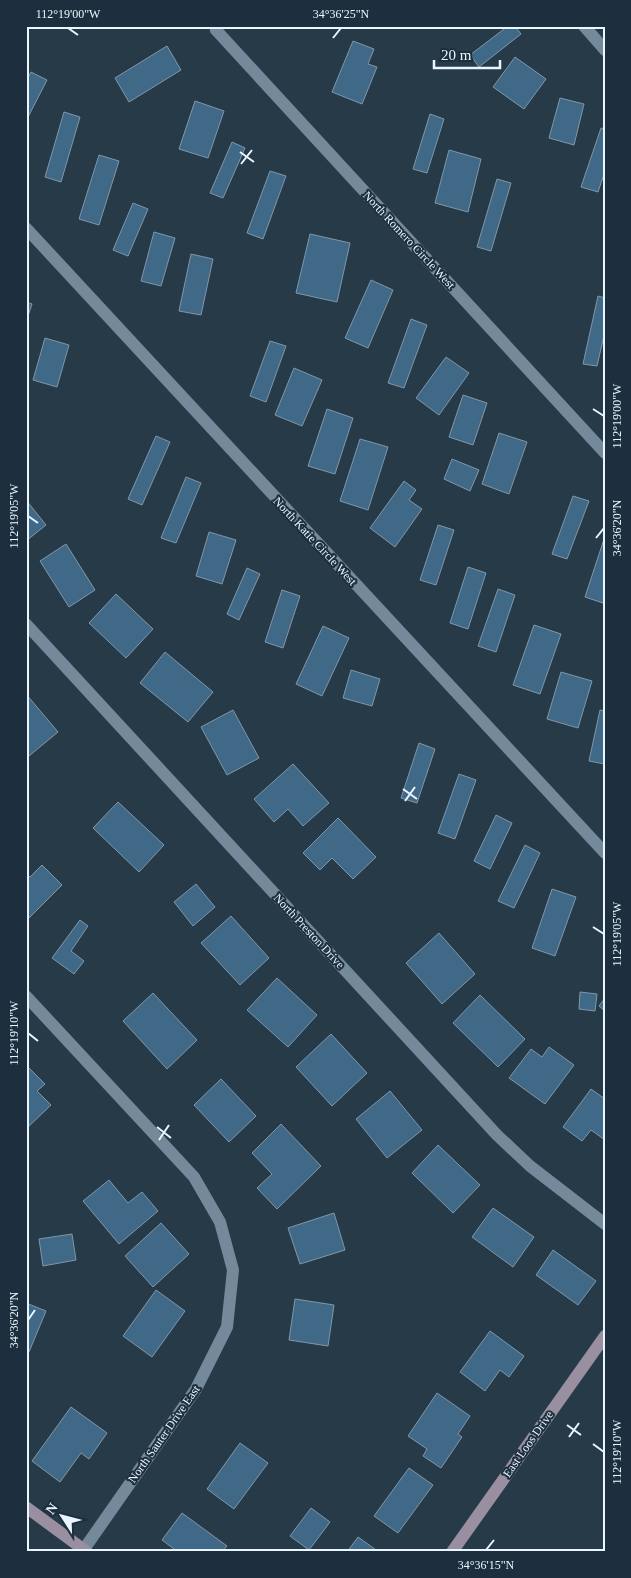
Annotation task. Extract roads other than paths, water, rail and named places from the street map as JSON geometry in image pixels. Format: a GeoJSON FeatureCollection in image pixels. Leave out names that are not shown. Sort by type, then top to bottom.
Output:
{"type":"FeatureCollection","features":[{"type":"Feature","properties":{"kind":"street","name":"North Romero Circle West"},"geometry":{"type":"LineString","coordinates":[[215,26],[216,30],[605,453]]}},
{"type":"Feature","properties":{"kind":"street"},"geometry":{"type":"LineString","coordinates":[[584,26],[605,50]]}},
{"type":"Feature","properties":{"kind":"street","name":"North Katie Circle West"},"geometry":{"type":"LineString","coordinates":[[26,228],[603,845]]}},
{"type":"Feature","properties":{"kind":"street","name":"North Preston Drive"},"geometry":{"type":"LineString","coordinates":[[26,624],[497,1135],[530,1166],[605,1224]]}},
{"type":"Feature","properties":{"kind":"street","name":"North Sauter Drive East"},"geometry":{"type":"LineString","coordinates":[[26,996],[194,1177],[220,1222],[233,1270],[227,1327],[196,1389],[84,1551]]}},
{"type":"Feature","properties":{"kind":"street","name":"East Loos Drive"},"geometry":{"type":"LineString","coordinates":[[452,1552],[605,1336]]}},
{"type":"Feature","properties":{"kind":"street"},"geometry":{"type":"LineString","coordinates":[[26,1508],[84,1551]]}}]}
